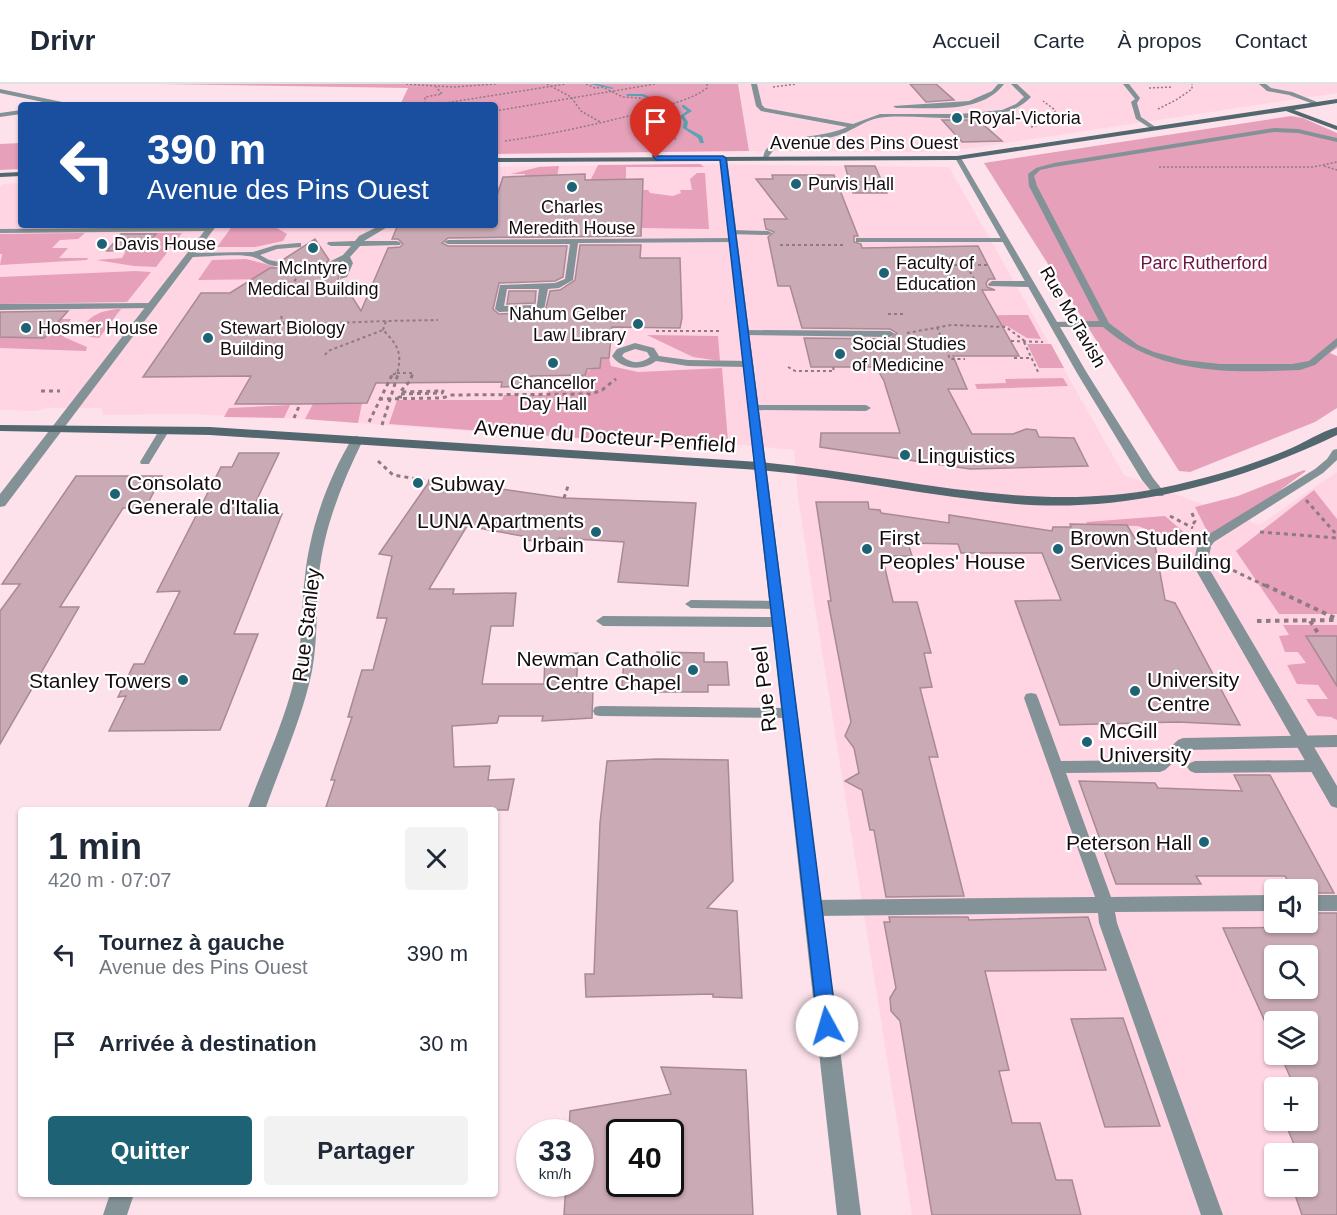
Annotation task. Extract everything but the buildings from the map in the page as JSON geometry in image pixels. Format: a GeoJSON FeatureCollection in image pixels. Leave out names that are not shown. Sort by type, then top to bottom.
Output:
{"type":"FeatureCollection","features":[{"type":"Feature","properties":{"kind":"main road","name":"Avenue des Pins Ouest"},"geometry":{"type":"LineString","coordinates":[[498,160],[957,158],[1337,102]]}},
{"type":"Feature","properties":{"kind":"main road"},"geometry":{"type":"LineString","coordinates":[[1319,104],[1326,111]]}},
{"type":"Feature","properties":{"kind":"main road"},"geometry":{"type":"LineString","coordinates":[[1288,109],[1337,128]]}},
{"type":"Feature","properties":{"kind":"main road"},"geometry":{"type":"LineString","coordinates":[[0,175],[18,174]]}},
{"type":"Feature","properties":{"kind":"main road","name":"Avenue du Docteur-Penfield"},"geometry":{"type":"LineString","coordinates":[[0,428],[231,432],[793,468],[1006,500],[1092,501],[1159,493],[1243,473],[1305,448],[1337,431]]}},
{"type":"Feature","properties":{"kind":"street"},"geometry":{"type":"LineString","coordinates":[[0,91],[52,102]]}},
{"type":"Feature","properties":{"kind":"street"},"geometry":{"type":"LineString","coordinates":[[0,115],[18,112]]}},
{"type":"Feature","properties":{"kind":"street","name":"Rue Peel"},"geometry":{"type":"LineString","coordinates":[[723,158],[849,1215]]}},
{"type":"Feature","properties":{"kind":"street","name":"Rue McTavish"},"geometry":{"type":"LineString","coordinates":[[957,158],[1148,480],[1159,493]]}},
{"type":"Feature","properties":{"kind":"street"},"geometry":{"type":"LineString","coordinates":[[0,503],[210,228]]}},
{"type":"Feature","properties":{"kind":"street","name":"Rue Stanley"},"geometry":{"type":"LineString","coordinates":[[257,807],[298,695],[303,673],[313,568],[321,526],[337,481],[357,440]]}},
{"type":"Feature","properties":{"kind":"street"},"geometry":{"type":"LineString","coordinates":[[1203,551],[1200,565],[1337,801]]}},
{"type":"Feature","properties":{"kind":"street"},"geometry":{"type":"LineString","coordinates":[[115,1215],[121,1197]]}},
{"type":"Feature","properties":{"kind":"lane"},"geometry":{"type":"LineString","coordinates":[[754,84],[759,106],[764,110],[855,126]]}},
{"type":"Feature","properties":{"kind":"lane"},"geometry":{"type":"LineString","coordinates":[[855,126],[869,112],[885,107],[978,101],[994,95],[1001,84]]}},
{"type":"Feature","properties":{"kind":"lane"},"geometry":{"type":"LineString","coordinates":[[766,158],[770,148],[788,142],[832,136],[871,118],[889,115],[996,113],[1024,102],[1028,97],[1029,93],[1014,84]]}},
{"type":"Feature","properties":{"kind":"lane"},"geometry":{"type":"LineString","coordinates":[[1262,84],[1269,90],[1285,92],[1319,104]]}},
{"type":"Feature","properties":{"kind":"lane"},"geometry":{"type":"LineString","coordinates":[[1128,87],[1125,93],[1128,99],[1134,102],[1138,118],[1155,129]]}},
{"type":"Feature","properties":{"kind":"lane"},"geometry":{"type":"LineString","coordinates":[[1337,140],[1298,131],[1274,130],[1053,165],[1030,175],[1033,186],[1105,324],[1119,338],[1137,348],[1179,364],[1300,367],[1312,363],[1337,341]]}},
{"type":"Feature","properties":{"kind":"lane"},"geometry":{"type":"LineString","coordinates":[[0,231],[158,228]]}},
{"type":"Feature","properties":{"kind":"lane"},"geometry":{"type":"LineString","coordinates":[[331,263],[346,257],[365,236],[382,228]]}},
{"type":"Feature","properties":{"kind":"lane"},"geometry":{"type":"LineString","coordinates":[[448,242],[574,241],[768,233]]}},
{"type":"Feature","properties":{"kind":"lane"},"geometry":{"type":"LineString","coordinates":[[859,240],[1005,240]]}},
{"type":"Feature","properties":{"kind":"lane"},"geometry":{"type":"LineString","coordinates":[[544,286],[541,308],[499,309],[503,287],[544,286],[556,286],[569,280],[574,241]]}},
{"type":"Feature","properties":{"kind":"lane"},"geometry":{"type":"LineString","coordinates":[[331,244],[397,243]]}},
{"type":"Feature","properties":{"kind":"lane"},"geometry":{"type":"LineString","coordinates":[[190,255],[254,254],[276,247],[298,244]]}},
{"type":"Feature","properties":{"kind":"lane"},"geometry":{"type":"LineString","coordinates":[[254,254],[266,262],[276,264]]}},
{"type":"Feature","properties":{"kind":"lane"},"geometry":{"type":"LineString","coordinates":[[343,277],[350,262],[346,257]]}},
{"type":"Feature","properties":{"kind":"lane"},"geometry":{"type":"LineString","coordinates":[[992,284],[1030,284]]}},
{"type":"Feature","properties":{"kind":"lane"},"geometry":{"type":"LineString","coordinates":[[0,307],[151,305]]}},
{"type":"Feature","properties":{"kind":"lane"},"geometry":{"type":"LineString","coordinates":[[1055,325],[1105,324]]}},
{"type":"Feature","properties":{"kind":"lane"},"geometry":{"type":"LineString","coordinates":[[744,333],[890,334]]}},
{"type":"Feature","properties":{"kind":"lane"},"geometry":{"type":"LineString","coordinates":[[654,358],[688,363],[748,364]]}},
{"type":"Feature","properties":{"kind":"lane"},"geometry":{"type":"LineString","coordinates":[[753,408],[866,408]]}},
{"type":"Feature","properties":{"kind":"lane"},"geometry":{"type":"LineString","coordinates":[[145,462],[164,431]]}},
{"type":"Feature","properties":{"kind":"lane"},"geometry":{"type":"LineString","coordinates":[[1203,551],[1210,539],[1326,466],[1337,452]]}},
{"type":"Feature","properties":{"kind":"lane"},"geometry":{"type":"LineString","coordinates":[[691,604],[778,614]]}},
{"type":"Feature","properties":{"kind":"lane"},"geometry":{"type":"LineString","coordinates":[[612,617],[778,614]]}},
{"type":"Feature","properties":{"kind":"lane"},"geometry":{"type":"LineString","coordinates":[[1031,698],[1105,903],[1108,923],[1212,1215]]}},
{"type":"Feature","properties":{"kind":"lane"},"geometry":{"type":"LineString","coordinates":[[600,711],[790,713]]}},
{"type":"Feature","properties":{"kind":"lane"},"geometry":{"type":"LineString","coordinates":[[1056,767],[1160,766],[1183,744],[1337,741]]}},
{"type":"Feature","properties":{"kind":"lane"},"geometry":{"type":"LineString","coordinates":[[1195,767],[1317,766]]}},
{"type":"Feature","properties":{"kind":"lane"},"geometry":{"type":"LineString","coordinates":[[814,908],[1264,903]]}},
{"type":"Feature","properties":{"kind":"lane"},"geometry":{"type":"LineString","coordinates":[[1318,903],[1337,903]]}},
{"type":"Feature","properties":{"kind":"path"},"geometry":{"type":"LineString","coordinates":[[406,84],[436,87],[497,84]]}},
{"type":"Feature","properties":{"kind":"path"},"geometry":{"type":"LineString","coordinates":[[547,84],[571,97],[581,111],[600,123]]}},
{"type":"Feature","properties":{"kind":"path"},"geometry":{"type":"LineString","coordinates":[[450,102],[566,84]]}},
{"type":"Feature","properties":{"kind":"path"},"geometry":{"type":"LineString","coordinates":[[586,84],[595,88],[602,87],[623,97],[643,99],[662,106],[677,122],[672,136],[678,140]]}},
{"type":"Feature","properties":{"kind":"path"},"geometry":{"type":"LineString","coordinates":[[498,110],[655,84]]}},
{"type":"Feature","properties":{"kind":"path"},"geometry":{"type":"LineString","coordinates":[[499,142],[600,123],[662,106],[700,94],[707,88],[706,84]]}},
{"type":"Feature","properties":{"kind":"path"},"geometry":{"type":"LineString","coordinates":[[771,87],[796,84]]}},
{"type":"Feature","properties":{"kind":"path"},"geometry":{"type":"LineString","coordinates":[[1153,111],[1180,99],[1191,91],[1192,84]]}},
{"type":"Feature","properties":{"kind":"path"},"geometry":{"type":"LineString","coordinates":[[425,102],[425,97],[442,94],[436,87]]}},
{"type":"Feature","properties":{"kind":"path"},"geometry":{"type":"LineString","coordinates":[[1155,87],[1173,87]]}},
{"type":"Feature","properties":{"kind":"path"},"geometry":{"type":"LineString","coordinates":[[1027,128],[1048,123],[1056,117],[1055,110],[1038,98]]}},
{"type":"Feature","properties":{"kind":"path"},"geometry":{"type":"LineString","coordinates":[[1153,166],[1179,168],[1323,166],[1337,162]]}},
{"type":"Feature","properties":{"kind":"path"},"geometry":{"type":"LineString","coordinates":[[1323,166],[1337,170]]}},
{"type":"Feature","properties":{"kind":"path"},"geometry":{"type":"LineString","coordinates":[[826,181],[872,182]]}},
{"type":"Feature","properties":{"kind":"path"},"geometry":{"type":"LineString","coordinates":[[954,265],[988,265]]}},
{"type":"Feature","properties":{"kind":"path"},"geometry":{"type":"LineString","coordinates":[[933,287],[979,287],[967,266]]}},
{"type":"Feature","properties":{"kind":"path"},"geometry":{"type":"LineString","coordinates":[[286,297],[299,273]]}},
{"type":"Feature","properties":{"kind":"path"},"geometry":{"type":"LineString","coordinates":[[281,316],[284,325],[438,320]]}},
{"type":"Feature","properties":{"kind":"path"},"geometry":{"type":"LineString","coordinates":[[325,356],[328,351],[382,330],[386,321]]}},
{"type":"Feature","properties":{"kind":"path"},"geometry":{"type":"LineString","coordinates":[[936,327],[950,359],[965,359]]}},
{"type":"Feature","properties":{"kind":"path"},"geometry":{"type":"LineString","coordinates":[[903,334],[936,327],[1006,327],[1025,342],[1040,374]]}},
{"type":"Feature","properties":{"kind":"path"},"geometry":{"type":"LineString","coordinates":[[381,427],[399,375],[397,373],[402,354],[382,330]]}},
{"type":"Feature","properties":{"kind":"path"},"geometry":{"type":"LineString","coordinates":[[652,331],[722,331]]}},
{"type":"Feature","properties":{"kind":"path"},"geometry":{"type":"LineString","coordinates":[[1011,341],[1043,342]]}},
{"type":"Feature","properties":{"kind":"path"},"geometry":{"type":"LineString","coordinates":[[1014,358],[1032,358]]}},
{"type":"Feature","properties":{"kind":"path"},"geometry":{"type":"LineString","coordinates":[[788,367],[795,371],[834,371],[833,367]]}},
{"type":"Feature","properties":{"kind":"path"},"geometry":{"type":"LineString","coordinates":[[368,426],[392,375],[397,373],[413,373],[410,381],[400,392],[443,391],[442,393],[399,394],[399,397],[442,396],[442,398]]}},
{"type":"Feature","properties":{"kind":"path"},"geometry":{"type":"LineString","coordinates":[[379,399],[442,398],[452,394],[591,394],[602,390],[619,377]]}},
{"type":"Feature","properties":{"kind":"path"},"geometry":{"type":"LineString","coordinates":[[41,391],[52,391]]}},
{"type":"Feature","properties":{"kind":"path"},"geometry":{"type":"LineString","coordinates":[[292,422],[300,404]]}},
{"type":"Feature","properties":{"kind":"path"},"geometry":{"type":"LineString","coordinates":[[373,457],[393,475],[429,481]]}},
{"type":"Feature","properties":{"kind":"path"},"geometry":{"type":"LineString","coordinates":[[564,498],[568,486]]}},
{"type":"Feature","properties":{"kind":"path"},"geometry":{"type":"LineString","coordinates":[[1294,487],[1337,537]]}},
{"type":"Feature","properties":{"kind":"path"},"geometry":{"type":"LineString","coordinates":[[1170,516],[1192,526],[1195,521],[1192,513]]}},
{"type":"Feature","properties":{"kind":"path"},"geometry":{"type":"LineString","coordinates":[[1227,529],[1337,537]]}},
{"type":"Feature","properties":{"kind":"path"},"geometry":{"type":"LineString","coordinates":[[1203,551],[1337,619]]}},
{"type":"Feature","properties":{"kind":"path"},"geometry":{"type":"LineString","coordinates":[[1233,621],[1337,619]]}},
{"type":"Feature","properties":{"kind":"path"},"geometry":{"type":"LineString","coordinates":[[1309,620],[1320,636]]}},
{"type":"Feature","properties":{"kind":"shaded area","name":"Royal-Victoria"},"geometry":{"type":"Polygon","coordinates":[[[738,84],[1337,84],[1337,93],[973,148],[930,152],[749,151],[738,84]]]}},
{"type":"Feature","properties":{"kind":"shaded area","name":"McGill University"},"geometry":{"type":"Polygon","coordinates":[[[700,164],[949,167],[1124,475],[1259,525],[1337,472],[1337,1215],[912,1215],[798,498],[794,450],[723,443],[709,448],[300,419],[189,414],[103,415],[101,408],[0,410],[0,187],[4,184],[18,183],[18,228],[498,228],[498,167],[700,164]]]}},
{"type":"Feature","properties":{"kind":"green space"},"geometry":{"type":"Polygon","coordinates":[[[162,84],[738,84],[749,151],[498,154],[498,102],[401,102],[408,88],[162,84]]]}},
{"type":"Feature","properties":{"kind":"green space","name":"Parc Rutherford"},"geometry":{"type":"Polygon","coordinates":[[[1291,116],[1303,118],[1337,133],[1337,348],[1330,353],[1337,356],[1337,408],[1315,422],[1190,472],[1179,471],[984,163],[1291,116]]]}},
{"type":"Feature","properties":{"kind":"green space"},"geometry":{"type":"Polygon","coordinates":[[[18,143],[18,169],[0,170],[0,144],[18,143]]]}},
{"type":"Feature","properties":{"kind":"green space"},"geometry":{"type":"Polygon","coordinates":[[[700,164],[704,167],[626,167],[626,190],[648,190],[650,193],[673,196],[681,193],[680,190],[692,190],[690,179],[697,173],[705,173],[709,229],[641,228],[642,215],[498,210],[498,187],[524,178],[525,174],[511,174],[539,167],[559,166],[557,177],[589,192],[591,179],[598,165],[700,164]]]}},
{"type":"Feature","properties":{"kind":"green space"},"geometry":{"type":"Polygon","coordinates":[[[231,228],[277,228],[287,234],[283,241],[255,247],[217,247],[231,228]]]}},
{"type":"Feature","properties":{"kind":"green space"},"geometry":{"type":"Polygon","coordinates":[[[85,233],[78,239],[60,240],[52,248],[68,248],[59,258],[88,258],[87,260],[0,265],[2,254],[0,254],[0,234],[85,233]]]}},
{"type":"Feature","properties":{"kind":"green space"},"geometry":{"type":"Polygon","coordinates":[[[121,233],[182,233],[156,267],[96,260],[122,258],[126,251],[142,250],[152,238],[117,238],[121,233]]]}},
{"type":"Feature","properties":{"kind":"green space"},"geometry":{"type":"Polygon","coordinates":[[[246,259],[288,270],[290,279],[198,280],[212,260],[246,259]]]}},
{"type":"Feature","properties":{"kind":"green space"},"geometry":{"type":"Polygon","coordinates":[[[151,272],[127,302],[0,304],[0,277],[151,272]]]}},
{"type":"Feature","properties":{"kind":"green space"},"geometry":{"type":"Polygon","coordinates":[[[121,309],[99,338],[90,337],[83,332],[87,321],[92,317],[109,310],[121,309]]]}},
{"type":"Feature","properties":{"kind":"green space"},"geometry":{"type":"Polygon","coordinates":[[[1028,315],[1041,339],[1027,338],[1007,326],[967,326],[918,316],[1028,315]]]}},
{"type":"Feature","properties":{"kind":"green space"},"geometry":{"type":"Polygon","coordinates":[[[61,319],[71,319],[63,331],[64,337],[87,347],[86,351],[0,348],[0,337],[44,338],[61,319]]]}},
{"type":"Feature","properties":{"kind":"green space"},"geometry":{"type":"Polygon","coordinates":[[[647,335],[718,336],[720,361],[693,357],[647,335]]]}},
{"type":"Feature","properties":{"kind":"green space"},"geometry":{"type":"Polygon","coordinates":[[[1027,344],[1051,344],[1064,368],[1039,368],[1027,344]]]}},
{"type":"Feature","properties":{"kind":"green space"},"geometry":{"type":"Polygon","coordinates":[[[601,358],[609,358],[611,366],[638,372],[722,368],[728,441],[723,447],[713,448],[389,424],[397,400],[502,400],[504,395],[548,395],[549,384],[582,384],[582,373],[595,368],[601,358]]]}},
{"type":"Feature","properties":{"kind":"green space"},"geometry":{"type":"Polygon","coordinates":[[[1063,378],[1068,386],[977,389],[975,384],[1006,383],[1005,379],[1063,378]]]}},
{"type":"Feature","properties":{"kind":"green space"},"geometry":{"type":"Polygon","coordinates":[[[362,403],[358,423],[305,419],[313,404],[362,403]]]}},
{"type":"Feature","properties":{"kind":"green space"},"geometry":{"type":"Polygon","coordinates":[[[290,405],[284,418],[224,417],[229,408],[290,405]]]}},
{"type":"Feature","properties":{"kind":"green space"},"geometry":{"type":"Polygon","coordinates":[[[1306,471],[1271,497],[1211,534],[1208,533],[1195,507],[1238,496],[1306,471]]]}},
{"type":"Feature","properties":{"kind":"green space"},"geometry":{"type":"Polygon","coordinates":[[[1314,490],[1337,519],[1337,614],[1279,614],[1236,551],[1314,490]]]}},
{"type":"Feature","properties":{"kind":"green space"},"geometry":{"type":"Polygon","coordinates":[[[1165,516],[1186,534],[1166,537],[1138,526],[1088,525],[1086,522],[1165,516]]]}},
{"type":"Feature","properties":{"kind":"green space"},"geometry":{"type":"Polygon","coordinates":[[[1283,625],[1337,625],[1337,636],[1306,636],[1337,684],[1337,720],[1317,716],[1306,699],[1328,699],[1318,685],[1297,684],[1287,665],[1306,663],[1298,652],[1285,652],[1279,636],[1289,635],[1283,625]]]}},
{"type":"Feature","properties":{"kind":"waterway"},"geometry":{"type":"LineString","coordinates":[[592,84],[612,88]]}},
{"type":"Feature","properties":{"kind":"waterway"},"geometry":{"type":"LineString","coordinates":[[627,95],[643,95],[657,101]]}},
{"type":"Feature","properties":{"kind":"waterway"},"geometry":{"type":"LineString","coordinates":[[683,106],[690,111],[682,116],[686,122],[685,128],[700,137],[702,142]]}},
{"type":"Feature","properties":{"kind":"place","name":"Royal-Victoria"},"geometry":{"type":"Point","coordinates":[957,118]}},
{"type":"Feature","properties":{"kind":"place","name":"Purvis Hall"},"geometry":{"type":"Point","coordinates":[796,184]}},
{"type":"Feature","properties":{"kind":"place","name":"Charles Meredith House"},"geometry":{"type":"Point","coordinates":[572,187]}},
{"type":"Feature","properties":{"kind":"place","name":"Davis House"},"geometry":{"type":"Point","coordinates":[102,244]}},
{"type":"Feature","properties":{"kind":"place","name":"McIntyre Medical Building"},"geometry":{"type":"Point","coordinates":[313,248]}},
{"type":"Feature","properties":{"kind":"place","name":"Faculty of Education"},"geometry":{"type":"Point","coordinates":[884,273]}},
{"type":"Feature","properties":{"kind":"place","name":"Nahum Gelber Law Library"},"geometry":{"type":"Point","coordinates":[638,324]}},
{"type":"Feature","properties":{"kind":"place","name":"Hosmer House"},"geometry":{"type":"Point","coordinates":[26,328]}},
{"type":"Feature","properties":{"kind":"place","name":"Stewart Biology Building"},"geometry":{"type":"Point","coordinates":[208,338]}},
{"type":"Feature","properties":{"kind":"place","name":"Social Studies of Medicine"},"geometry":{"type":"Point","coordinates":[840,354]}},
{"type":"Feature","properties":{"kind":"place","name":"Chancellor Day Hall"},"geometry":{"type":"Point","coordinates":[553,363]}},
{"type":"Feature","properties":{"kind":"place","name":"Linguistics"},"geometry":{"type":"Point","coordinates":[905,455]}},
{"type":"Feature","properties":{"kind":"place","name":"Subway"},"geometry":{"type":"Point","coordinates":[418,483]}},
{"type":"Feature","properties":{"kind":"place","name":"Consolato Generale d'Italia"},"geometry":{"type":"Point","coordinates":[115,494]}},
{"type":"Feature","properties":{"kind":"place","name":"LUNA Apartments Urbain"},"geometry":{"type":"Point","coordinates":[596,532]}},
{"type":"Feature","properties":{"kind":"place","name":"First Peoples' House"},"geometry":{"type":"Point","coordinates":[867,549]}},
{"type":"Feature","properties":{"kind":"place","name":"Brown Student Services Building"},"geometry":{"type":"Point","coordinates":[1058,549]}},
{"type":"Feature","properties":{"kind":"place","name":"Newman Catholic Centre Chapel"},"geometry":{"type":"Point","coordinates":[693,670]}},
{"type":"Feature","properties":{"kind":"place","name":"Stanley Towers"},"geometry":{"type":"Point","coordinates":[183,680]}},
{"type":"Feature","properties":{"kind":"place","name":"University Centre"},"geometry":{"type":"Point","coordinates":[1135,691]}},
{"type":"Feature","properties":{"kind":"place","name":"McGill University"},"geometry":{"type":"Point","coordinates":[1087,742]}},
{"type":"Feature","properties":{"kind":"place","name":"Peterson Hall"},"geometry":{"type":"Point","coordinates":[1204,842]}},
{"type":"Feature","properties":{"kind":"route"},"geometry":{"type":"LineString","coordinates":[[656,158],[723,158],[827,1026]]}}]}
